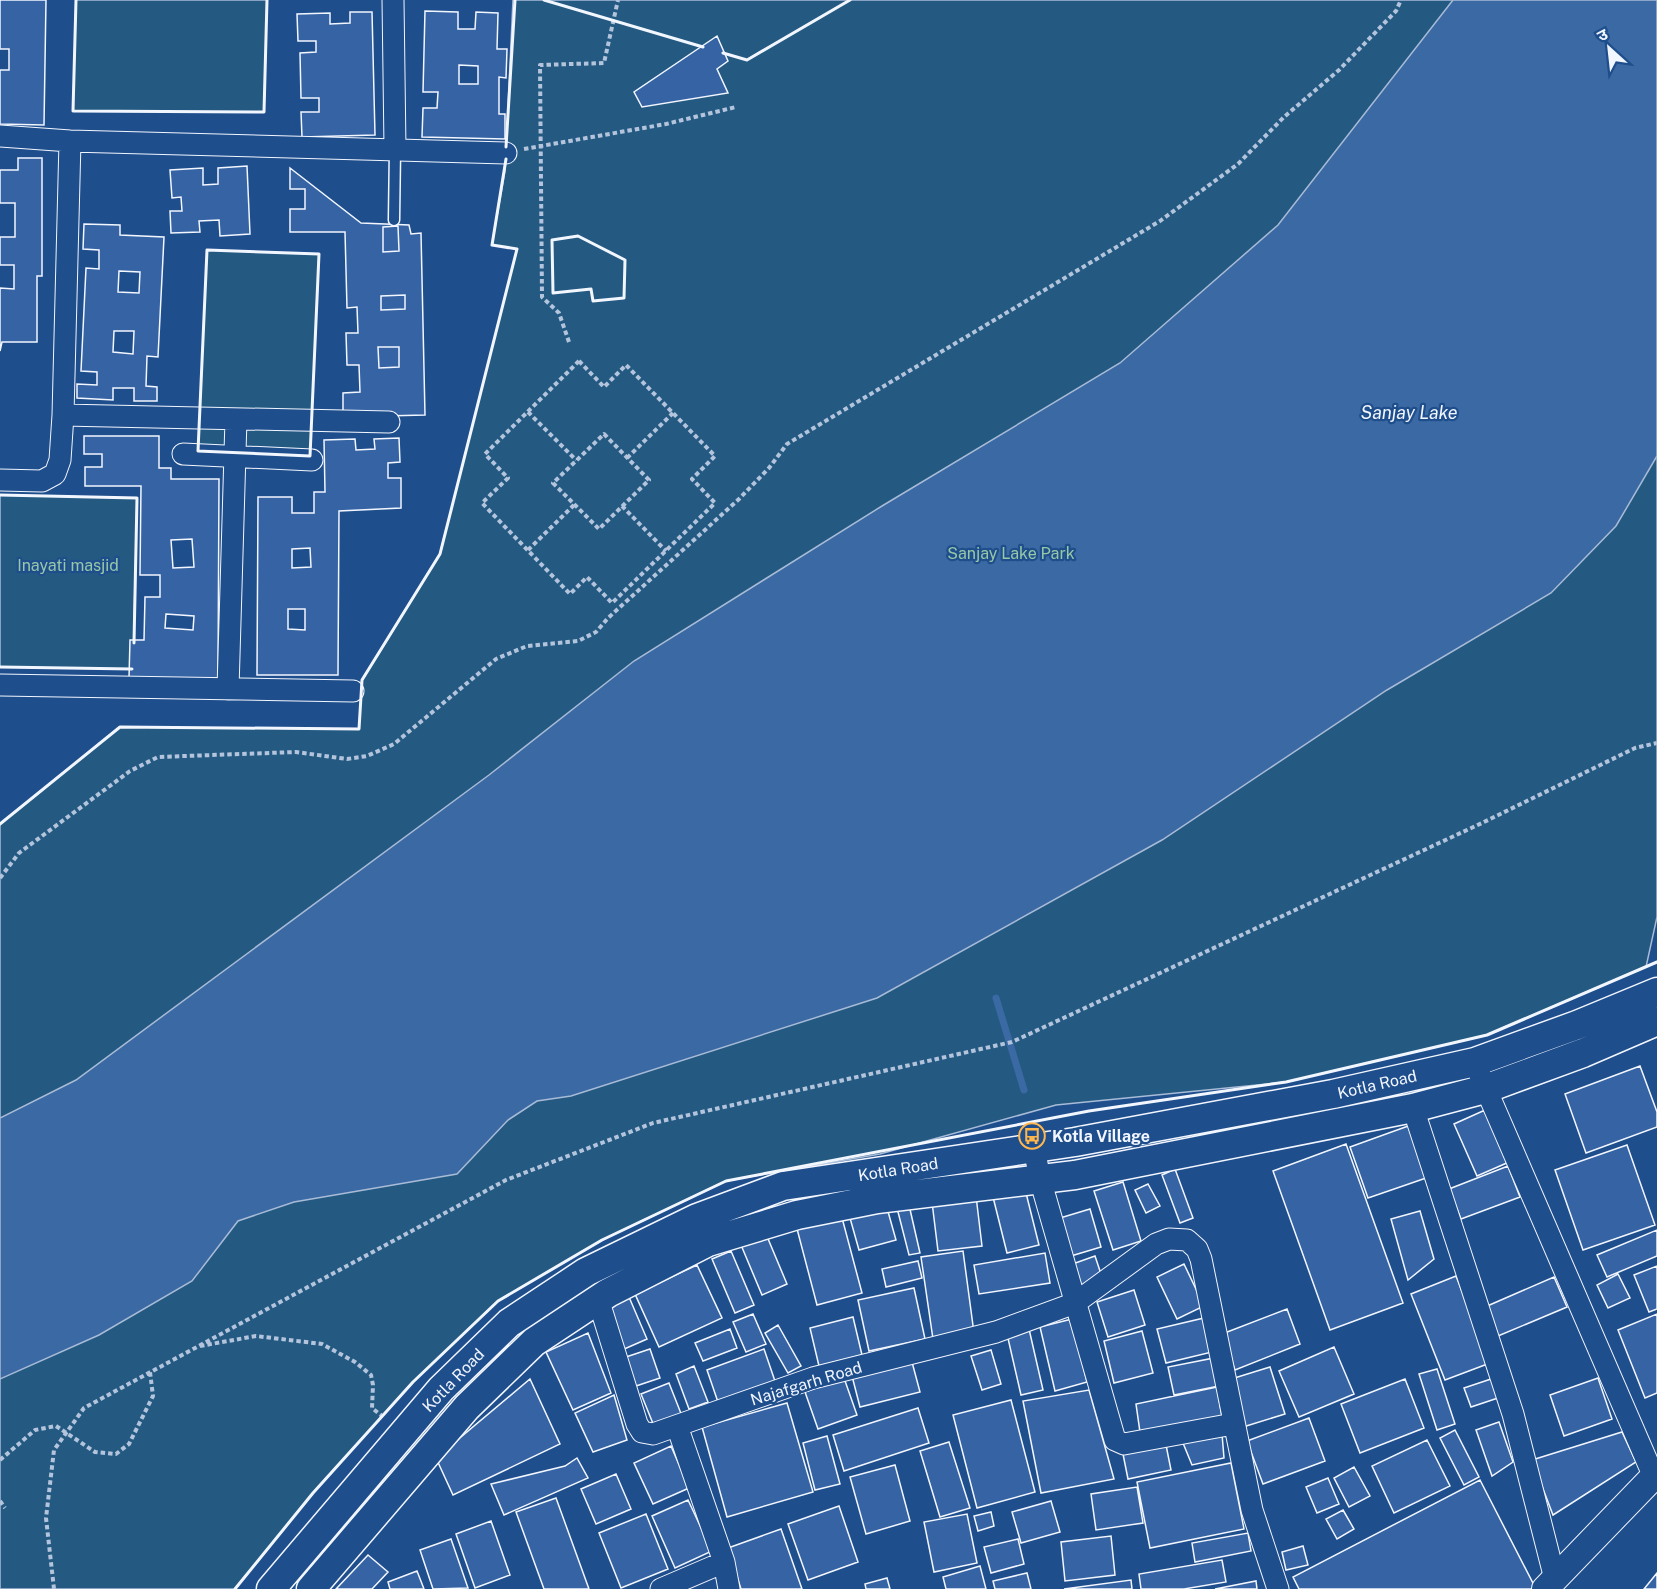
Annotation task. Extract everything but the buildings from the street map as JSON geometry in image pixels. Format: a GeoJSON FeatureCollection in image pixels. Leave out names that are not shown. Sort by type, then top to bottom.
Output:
{"type":"FeatureCollection","features":[{"type":"Feature","properties":{"kind":"main road","name":"Kotla Road"},"geometry":{"type":"LineString","coordinates":[[271,1589],[441,1389],[509,1323],[586,1272],[697,1218],[783,1186],[1034,1148],[1333,1094],[1475,1062],[1577,1025],[1657,992]]}},
{"type":"Feature","properties":{"kind":"main road","name":"Kotla Road"},"geometry":{"type":"LineString","coordinates":[[311,1589],[467,1407],[534,1342],[598,1299],[708,1242],[797,1215],[877,1199],[1086,1173],[1413,1107],[1485,1089],[1583,1053],[1657,1021]]}},
{"type":"Feature","properties":{"kind":"street"},"geometry":{"type":"LineString","coordinates":[[393,0],[395,148]]}},
{"type":"Feature","properties":{"kind":"street"},"geometry":{"type":"LineString","coordinates":[[0,136],[70,141],[395,148],[506,153]]}},
{"type":"Feature","properties":{"kind":"street"},"geometry":{"type":"LineString","coordinates":[[0,480],[42,481],[54,474],[60,460],[70,141]]}},
{"type":"Feature","properties":{"kind":"street"},"geometry":{"type":"LineString","coordinates":[[63,415],[389,422]]}},
{"type":"Feature","properties":{"kind":"street"},"geometry":{"type":"LineString","coordinates":[[228,689],[237,458],[236,418]]}},
{"type":"Feature","properties":{"kind":"street"},"geometry":{"type":"LineString","coordinates":[[183,454],[312,460]]}},
{"type":"Feature","properties":{"kind":"street"},"geometry":{"type":"LineString","coordinates":[[0,686],[353,691]]}},
{"type":"Feature","properties":{"kind":"street"},"geometry":{"type":"LineString","coordinates":[[1475,1062],[1655,1475],[1550,1584]]}},
{"type":"Feature","properties":{"kind":"street"},"geometry":{"type":"LineString","coordinates":[[1413,1107],[1516,1424],[1550,1584]]}},
{"type":"Feature","properties":{"kind":"street"},"geometry":{"type":"LineString","coordinates":[[1034,1148],[1040,1179],[1115,1440],[1124,1443],[1233,1424],[1252,1510],[1278,1589]]}},
{"type":"Feature","properties":{"kind":"street","name":"Najafgarh Road"},"geometry":{"type":"LineString","coordinates":[[598,1299],[637,1424],[642,1432],[653,1434],[813,1378],[996,1332],[1075,1303],[1156,1244],[1168,1239],[1187,1240],[1197,1249],[1201,1259],[1233,1424]]}},
{"type":"Feature","properties":{"kind":"street"},"geometry":{"type":"LineString","coordinates":[[677,1425],[724,1562],[729,1589]]}},
{"type":"Feature","properties":{"kind":"street"},"geometry":{"type":"LineString","coordinates":[[661,1589],[724,1562]]}},
{"type":"Feature","properties":{"kind":"lane"},"geometry":{"type":"LineString","coordinates":[[394,220],[395,148]]}},
{"type":"Feature","properties":{"kind":"path"},"geometry":{"type":"LineString","coordinates":[[569,342],[559,313],[542,297],[540,65],[604,63],[618,0]]}},
{"type":"Feature","properties":{"kind":"path"},"geometry":{"type":"LineString","coordinates":[[0,878],[19,853],[130,771],[158,757],[296,752],[347,759],[368,756],[394,744],[496,659],[512,650],[578,641],[596,633],[608,618],[740,499],[769,468],[787,444],[1160,221],[1200,194],[1238,164],[1284,117],[1339,70],[1396,11],[1401,0]]}},
{"type":"Feature","properties":{"kind":"path"},"geometry":{"type":"LineString","coordinates":[[540,146],[666,124],[736,107]]}},
{"type":"Feature","properties":{"kind":"path"},"geometry":{"type":"LineString","coordinates":[[579,361],[604,387],[626,365],[715,456],[692,479],[715,503],[612,603],[587,578],[570,594],[482,503],[508,478],[485,454],[528,412],[579,361]]}},
{"type":"Feature","properties":{"kind":"path"},"geometry":{"type":"LineString","coordinates":[[528,412],[576,460]]}},
{"type":"Feature","properties":{"kind":"path"},"geometry":{"type":"LineString","coordinates":[[627,458],[673,413]]}},
{"type":"Feature","properties":{"kind":"path"},"geometry":{"type":"LineString","coordinates":[[603,434],[649,480],[599,529],[553,483],[576,460],[603,434]]}},
{"type":"Feature","properties":{"kind":"path"},"geometry":{"type":"LineString","coordinates":[[528,550],[574,505]]}},
{"type":"Feature","properties":{"kind":"path"},"geometry":{"type":"LineString","coordinates":[[622,506],[666,551]]}},
{"type":"Feature","properties":{"kind":"path"},"geometry":{"type":"LineString","coordinates":[[54,1589],[46,1518],[54,1450],[84,1408],[506,1180],[653,1123],[1012,1042],[1482,823],[1549,788],[1635,748],[1657,743]]}},
{"type":"Feature","properties":{"kind":"path"},"geometry":{"type":"LineString","coordinates":[[196,1347],[256,1336],[322,1344],[366,1369],[373,1385],[372,1408],[382,1416]]}},
{"type":"Feature","properties":{"kind":"path"},"geometry":{"type":"LineString","coordinates":[[0,1460],[35,1430],[56,1426],[95,1452],[117,1454],[129,1444],[153,1396],[150,1372]]}},
{"type":"Feature","properties":{"kind":"path"},"geometry":{"type":"LineString","coordinates":[[0,1501],[6,1508]]}},
{"type":"Feature","properties":{"kind":"green space"},"geometry":{"type":"Polygon","coordinates":[[[76,0],[267,0],[264,112],[73,111],[76,0]]]}},
{"type":"Feature","properties":{"kind":"green space","name":"Sanjay Lake Park"},"geometry":{"type":"Polygon","coordinates":[[[513,0],[1657,0],[1657,917],[1646,967],[1487,1035],[1286,1082],[1056,1105],[880,1154],[726,1181],[602,1240],[498,1301],[413,1382],[313,1493],[235,1589],[0,1589],[0,824],[120,727],[359,729],[362,680],[440,554],[517,249],[492,245],[505,171],[513,0]]]}},
{"type":"Feature","properties":{"kind":"green space"},"geometry":{"type":"Polygon","coordinates":[[[207,250],[319,254],[310,456],[198,451],[207,250]]]}},
{"type":"Feature","properties":{"kind":"green space","name":"Inayati masjid"},"geometry":{"type":"Polygon","coordinates":[[[0,495],[137,498],[133,669],[0,667],[0,495]]]}},
{"type":"Feature","properties":{"kind":"water","name":"Sanjay Lake"},"geometry":{"type":"Polygon","coordinates":[[[1453,0],[1657,0],[1657,456],[1616,526],[1551,593],[1387,690],[1162,840],[877,998],[571,1096],[537,1101],[508,1120],[457,1174],[294,1202],[238,1221],[192,1281],[99,1335],[0,1379],[0,1118],[76,1080],[489,775],[634,661],[882,506],[1120,363],[1278,225],[1453,0]]]}},
{"type":"Feature","properties":{"kind":"waterway"},"geometry":{"type":"LineString","coordinates":[[996,998],[1024,1090]]}},
{"type":"Feature","properties":{"kind":"wall"},"geometry":{"type":"LineString","coordinates":[[76,0],[73,111],[264,112],[267,0]]}},
{"type":"Feature","properties":{"kind":"wall"},"geometry":{"type":"LineString","coordinates":[[506,147],[515,0]]}},
{"type":"Feature","properties":{"kind":"wall"},"geometry":{"type":"LineString","coordinates":[[544,0],[703,47]]}},
{"type":"Feature","properties":{"kind":"wall"},"geometry":{"type":"LineString","coordinates":[[723,53],[747,60],[850,0]]}},
{"type":"Feature","properties":{"kind":"wall"},"geometry":{"type":"LineString","coordinates":[[0,824],[120,727],[359,729],[362,680],[440,554],[517,249],[492,245],[506,159]]}},
{"type":"Feature","properties":{"kind":"wall"},"geometry":{"type":"LineString","coordinates":[[578,236],[625,260],[624,298],[593,301],[591,289],[553,293],[552,240],[578,236]]}},
{"type":"Feature","properties":{"kind":"wall"},"geometry":{"type":"LineString","coordinates":[[207,250],[319,254],[310,456],[198,451],[207,250]]}},
{"type":"Feature","properties":{"kind":"wall"},"geometry":{"type":"LineString","coordinates":[[0,495],[137,498],[134,643]]}},
{"type":"Feature","properties":{"kind":"wall"},"geometry":{"type":"LineString","coordinates":[[0,667],[132,669]]}},
{"type":"Feature","properties":{"kind":"wall"},"geometry":{"type":"LineString","coordinates":[[235,1589],[313,1493],[413,1382],[498,1301],[602,1240],[726,1181],[1089,1111],[1286,1082],[1487,1035],[1657,962]]}},
{"type":"Feature","properties":{"kind":"place","name":"Kotla Village"},"geometry":{"type":"Point","coordinates":[1032,1136]}}]}
